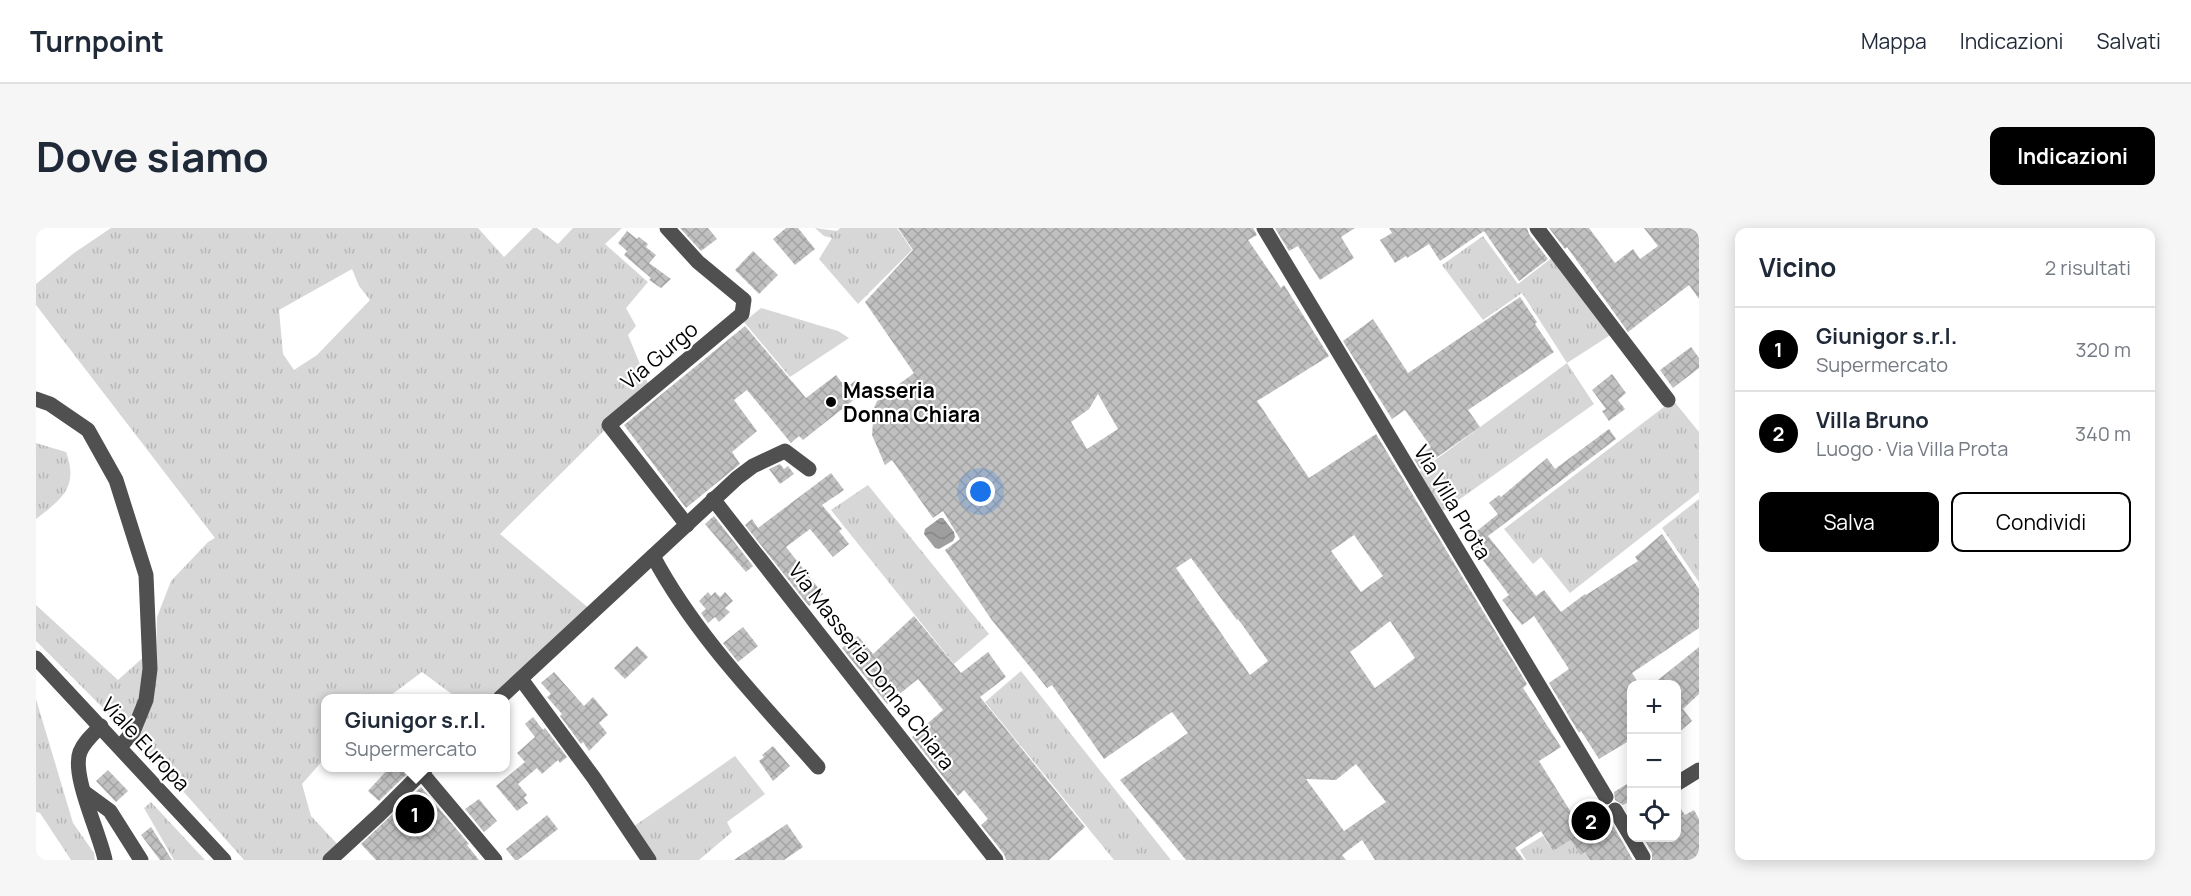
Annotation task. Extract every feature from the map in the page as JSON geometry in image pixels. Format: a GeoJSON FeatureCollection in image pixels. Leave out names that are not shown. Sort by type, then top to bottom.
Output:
{"type":"FeatureCollection","features":[{"type":"Feature","properties":{"kind":"street","name":"Via Gurgo"},"geometry":{"type":"LineString","coordinates":[[668,228],[698,262],[744,300],[742,314],[609,425],[687,525]]}},
{"type":"Feature","properties":{"kind":"street","name":"Via Villa Prota"},"geometry":{"type":"LineString","coordinates":[[1264,228],[1606,797]]}},
{"type":"Feature","properties":{"kind":"street"},"geometry":{"type":"LineString","coordinates":[[1537,228],[1668,400]]}},
{"type":"Feature","properties":{"kind":"street"},"geometry":{"type":"LineString","coordinates":[[36,399],[50,404],[88,430],[116,480],[146,575],[150,669],[147,700],[133,732],[120,747]]}},
{"type":"Feature","properties":{"kind":"street"},"geometry":{"type":"LineString","coordinates":[[505,694],[713,500],[753,466],[785,451],[809,469]]}},
{"type":"Feature","properties":{"kind":"street","name":"Via Masseria Donna Chiara"},"geometry":{"type":"LineString","coordinates":[[713,500],[996,860]]}},
{"type":"Feature","properties":{"kind":"street"},"geometry":{"type":"LineString","coordinates":[[653,556],[677,597],[705,637],[818,767]]}},
{"type":"Feature","properties":{"kind":"street","name":"Viale Europa"},"geometry":{"type":"LineString","coordinates":[[36,658],[224,860]]}},
{"type":"Feature","properties":{"kind":"street"},"geometry":{"type":"LineString","coordinates":[[521,679],[650,860]]}},
{"type":"Feature","properties":{"kind":"street"},"geometry":{"type":"LineString","coordinates":[[101,726],[80,752],[78,770],[105,860]]}},
{"type":"Feature","properties":{"kind":"street"},"geometry":{"type":"LineString","coordinates":[[1681,781],[1699,770]]}},
{"type":"Feature","properties":{"kind":"street"},"geometry":{"type":"LineString","coordinates":[[330,860],[422,772]]}},
{"type":"Feature","properties":{"kind":"street"},"geometry":{"type":"LineString","coordinates":[[426,772],[495,860]]}},
{"type":"Feature","properties":{"kind":"street"},"geometry":{"type":"LineString","coordinates":[[84,792],[110,812],[141,860]]}},
{"type":"Feature","properties":{"kind":"street"},"geometry":{"type":"LineString","coordinates":[[1622,814],[1643,857]]}},
{"type":"Feature","properties":{"kind":"green space"},"geometry":{"type":"Polygon","coordinates":[[[111,228],[478,228],[504,257],[533,228],[537,228],[558,244],[573,228],[622,228],[605,244],[648,282],[626,308],[636,326],[628,335],[649,386],[500,534],[591,610],[499,694],[452,694],[422,672],[392,694],[321,694],[321,763],[302,784],[311,816],[340,847],[325,860],[244,860],[136,738],[156,671],[157,617],[171,581],[208,542],[215,538],[36,305],[36,284],[74,253],[111,228]],[[352,269],[279,310],[283,354],[294,370],[317,355],[370,300],[359,286],[352,269]]]}},
{"type":"Feature","properties":{"kind":"green space"},"geometry":{"type":"Polygon","coordinates":[[[815,228],[837,231],[840,228],[897,228],[912,250],[858,304],[819,259],[832,238],[824,236],[815,228]]]}},
{"type":"Feature","properties":{"kind":"green space"},"geometry":{"type":"Polygon","coordinates":[[[1483,236],[1518,284],[1553,257],[1612,334],[1567,363],[1522,293],[1483,320],[1442,265],[1483,236]]]}},
{"type":"Feature","properties":{"kind":"green space"},"geometry":{"type":"Polygon","coordinates":[[[761,308],[838,331],[849,338],[790,377],[744,322],[761,308]]]}},
{"type":"Feature","properties":{"kind":"green space"},"geometry":{"type":"Polygon","coordinates":[[[1567,363],[1594,404],[1443,511],[1419,472],[1567,363]]]}},
{"type":"Feature","properties":{"kind":"green space"},"geometry":{"type":"Polygon","coordinates":[[[1673,400],[1699,432],[1699,492],[1570,593],[1541,557],[1533,564],[1504,529],[1673,400]]]}},
{"type":"Feature","properties":{"kind":"green space"},"geometry":{"type":"Polygon","coordinates":[[[36,443],[66,452],[70,474],[66,491],[36,519],[36,443]]]}},
{"type":"Feature","properties":{"kind":"green space"},"geometry":{"type":"Polygon","coordinates":[[[868,485],[989,634],[954,664],[831,510],[868,485]]]}},
{"type":"Feature","properties":{"kind":"green space"},"geometry":{"type":"Polygon","coordinates":[[[1699,499],[1699,582],[1662,528],[1699,499]]]}},
{"type":"Feature","properties":{"kind":"green space"},"geometry":{"type":"Polygon","coordinates":[[[36,605],[118,680],[147,654],[137,712],[126,731],[36,641],[36,605]]]}},
{"type":"Feature","properties":{"kind":"green space"},"geometry":{"type":"Polygon","coordinates":[[[1021,671],[1171,860],[1114,860],[985,702],[1021,671]]]}},
{"type":"Feature","properties":{"kind":"green space"},"geometry":{"type":"Polygon","coordinates":[[[36,699],[73,823],[94,853],[95,860],[71,860],[40,813],[36,812],[36,699]]]}},
{"type":"Feature","properties":{"kind":"green space"},"geometry":{"type":"Polygon","coordinates":[[[735,756],[765,794],[727,822],[732,832],[699,860],[653,860],[630,829],[735,756]]]}},
{"type":"Feature","properties":{"kind":"green space"},"geometry":{"type":"Polygon","coordinates":[[[151,802],[205,860],[174,860],[144,808],[151,802]]]}},
{"type":"Feature","properties":{"kind":"green space"},"geometry":{"type":"Polygon","coordinates":[[[1543,836],[1553,851],[1571,840],[1580,855],[1585,852],[1590,860],[1526,860],[1520,850],[1543,836]]]}},
{"type":"Feature","properties":{"kind":"water"},"geometry":{"type":"Polygon","coordinates":[[[943,518],[954,532],[955,537],[953,541],[939,549],[935,548],[924,534],[925,529],[943,518]]]}},
{"type":"Feature","properties":{"kind":"building"},"geometry":{"type":"Polygon","coordinates":[[[680,228],[708,228],[717,239],[701,251],[680,228]]]}},
{"type":"Feature","properties":{"kind":"building"},"geometry":{"type":"Polygon","coordinates":[[[786,228],[798,228],[815,249],[795,265],[773,239],[786,228]]]}},
{"type":"Feature","properties":{"kind":"building"},"geometry":{"type":"Polygon","coordinates":[[[898,228],[1253,228],[1257,235],[1248,240],[1281,288],[1284,285],[1329,356],[1257,401],[1309,478],[1376,434],[1527,684],[1523,688],[1561,747],[1539,761],[1574,817],[1598,802],[1606,807],[1607,815],[1633,860],[1590,860],[1585,852],[1580,855],[1571,840],[1553,851],[1541,831],[1515,848],[1524,860],[1375,860],[1362,840],[1342,855],[1346,860],[1186,860],[1120,780],[1188,733],[1172,712],[1104,759],[1052,685],[1047,688],[991,619],[945,550],[960,539],[943,511],[933,518],[892,460],[885,465],[872,435],[874,408],[877,401],[914,373],[865,302],[913,250],[898,228]],[[1098,394],[1089,409],[1071,422],[1087,449],[1118,429],[1098,394]],[[1354,535],[1331,551],[1361,592],[1383,576],[1354,535]],[[1191,558],[1176,568],[1250,675],[1268,661],[1191,558]],[[1390,621],[1350,652],[1375,688],[1415,658],[1390,621]],[[1356,764],[1336,780],[1306,779],[1344,831],[1386,802],[1356,764]]]}},
{"type":"Feature","properties":{"kind":"building"},"geometry":{"type":"Polygon","coordinates":[[[1275,228],[1355,228],[1341,237],[1354,258],[1320,280],[1298,246],[1289,251],[1275,228]]]}},
{"type":"Feature","properties":{"kind":"building"},"geometry":{"type":"Polygon","coordinates":[[[1389,228],[1527,228],[1548,259],[1519,281],[1484,231],[1440,261],[1429,244],[1395,263],[1380,240],[1392,233],[1389,228]]]}},
{"type":"Feature","properties":{"kind":"building"},"geometry":{"type":"Polygon","coordinates":[[[1549,228],[1589,228],[1615,263],[1633,249],[1640,259],[1658,246],[1644,228],[1699,228],[1699,299],[1689,285],[1628,332],[1567,247],[1565,249],[1549,228]]]}},
{"type":"Feature","properties":{"kind":"building"},"geometry":{"type":"Polygon","coordinates":[[[627,231],[648,244],[646,247],[656,255],[649,263],[671,279],[661,288],[649,280],[651,278],[624,255],[627,251],[618,243],[627,231]]]}},
{"type":"Feature","properties":{"kind":"building"},"geometry":{"type":"Polygon","coordinates":[[[753,251],[778,275],[759,294],[735,270],[753,251]]]}},
{"type":"Feature","properties":{"kind":"building"},"geometry":{"type":"Polygon","coordinates":[[[1520,297],[1554,352],[1468,410],[1480,427],[1420,469],[1414,459],[1431,447],[1405,410],[1392,419],[1343,341],[1373,319],[1408,373],[1520,297]]]}},
{"type":"Feature","properties":{"kind":"building"},"geometry":{"type":"Polygon","coordinates":[[[745,326],[806,398],[836,375],[846,388],[856,380],[865,391],[803,440],[799,436],[791,443],[747,390],[734,400],[757,431],[732,452],[740,464],[686,508],[624,425],[745,326]]]}},
{"type":"Feature","properties":{"kind":"building"},"geometry":{"type":"Polygon","coordinates":[[[1691,347],[1699,358],[1699,368],[1673,388],[1660,370],[1691,347]]]}},
{"type":"Feature","properties":{"kind":"building"},"geometry":{"type":"Polygon","coordinates":[[[1612,374],[1626,393],[1618,400],[1625,409],[1609,421],[1602,411],[1606,409],[1592,390],[1612,374]]]}},
{"type":"Feature","properties":{"kind":"building"},"geometry":{"type":"Polygon","coordinates":[[[1609,429],[1616,439],[1488,536],[1536,596],[1544,590],[1561,612],[1638,561],[1635,557],[1662,534],[1699,589],[1699,628],[1632,673],[1636,680],[1627,680],[1627,742],[1599,759],[1581,731],[1579,733],[1549,683],[1569,669],[1534,616],[1522,625],[1502,600],[1509,595],[1467,539],[1498,514],[1489,503],[1499,495],[1501,497],[1547,458],[1555,469],[1609,429]]]}},
{"type":"Feature","properties":{"kind":"building"},"geometry":{"type":"Polygon","coordinates":[[[780,464],[784,469],[788,466],[794,474],[780,484],[769,469],[780,464]]]}},
{"type":"Feature","properties":{"kind":"building"},"geometry":{"type":"Polygon","coordinates":[[[831,473],[844,490],[822,505],[842,529],[839,531],[849,544],[833,557],[810,529],[786,547],[823,594],[809,606],[745,525],[752,519],[758,528],[831,473]]]}},
{"type":"Feature","properties":{"kind":"building"},"geometry":{"type":"Polygon","coordinates":[[[714,516],[753,566],[746,572],[705,524],[714,516]]]}},
{"type":"Feature","properties":{"kind":"building"},"geometry":{"type":"Polygon","coordinates":[[[708,592],[711,596],[715,592],[720,597],[725,592],[733,601],[725,608],[730,612],[719,622],[715,617],[708,623],[701,613],[706,609],[699,601],[708,592]]]}},
{"type":"Feature","properties":{"kind":"building"},"geometry":{"type":"Polygon","coordinates":[[[914,616],[961,673],[988,652],[1006,677],[980,697],[1085,827],[1049,860],[1006,860],[1004,854],[981,825],[988,819],[964,790],[958,796],[912,737],[943,710],[918,679],[887,704],[842,648],[858,636],[873,654],[914,616]]]}},
{"type":"Feature","properties":{"kind":"building"},"geometry":{"type":"Polygon","coordinates":[[[743,627],[758,646],[738,662],[723,643],[743,627]]]}},
{"type":"Feature","properties":{"kind":"building"},"geometry":{"type":"Polygon","coordinates":[[[637,646],[648,657],[625,679],[614,668],[637,646]]]}},
{"type":"Feature","properties":{"kind":"building"},"geometry":{"type":"Polygon","coordinates":[[[1699,647],[1699,694],[1683,709],[1692,721],[1681,731],[1681,680],[1658,680],[1699,647]]]}},
{"type":"Feature","properties":{"kind":"building"},"geometry":{"type":"Polygon","coordinates":[[[554,672],[584,706],[593,697],[608,715],[599,723],[607,733],[589,751],[583,742],[581,744],[560,716],[562,714],[547,697],[551,694],[541,683],[554,672]]]}},
{"type":"Feature","properties":{"kind":"building"},"geometry":{"type":"Polygon","coordinates":[[[533,717],[543,730],[545,728],[567,757],[560,763],[558,760],[542,774],[537,768],[518,784],[527,795],[524,798],[528,803],[517,811],[496,786],[525,762],[517,753],[535,737],[525,724],[533,717]]]}},
{"type":"Feature","properties":{"kind":"building"},"geometry":{"type":"Polygon","coordinates":[[[773,746],[790,766],[773,781],[759,761],[764,757],[762,755],[773,746]]]}},
{"type":"Feature","properties":{"kind":"building"},"geometry":{"type":"Polygon","coordinates":[[[108,770],[128,791],[116,802],[96,781],[108,770]]]}},
{"type":"Feature","properties":{"kind":"building"},"geometry":{"type":"Polygon","coordinates":[[[385,772],[409,772],[379,801],[368,791],[385,772]]]}},
{"type":"Feature","properties":{"kind":"building"},"geometry":{"type":"Polygon","coordinates":[[[1627,784],[1627,803],[1623,805],[1615,800],[1614,792],[1627,784]]]}},
{"type":"Feature","properties":{"kind":"building"},"geometry":{"type":"Polygon","coordinates":[[[421,787],[469,844],[467,845],[479,860],[376,860],[361,844],[421,787]]]}},
{"type":"Feature","properties":{"kind":"building"},"geometry":{"type":"Polygon","coordinates":[[[479,799],[497,821],[484,832],[465,809],[479,799]]]}},
{"type":"Feature","properties":{"kind":"building"},"geometry":{"type":"Polygon","coordinates":[[[1681,809],[1685,815],[1694,810],[1699,819],[1699,860],[1652,860],[1652,853],[1646,842],[1681,842],[1681,809]]]}},
{"type":"Feature","properties":{"kind":"building"},"geometry":{"type":"Polygon","coordinates":[[[547,815],[558,829],[515,860],[506,849],[547,815]]]}},
{"type":"Feature","properties":{"kind":"building"},"geometry":{"type":"Polygon","coordinates":[[[787,824],[803,847],[784,860],[734,860],[787,824]]]}},
{"type":"Feature","properties":{"kind":"building"},"geometry":{"type":"Polygon","coordinates":[[[151,827],[172,860],[160,860],[141,835],[151,827]]]}},
{"type":"Feature","properties":{"kind":"place","name":"Masseria Donna Chiara"},"geometry":{"type":"Point","coordinates":[831,402]}},
{"type":"Feature","properties":{"kind":"place","name":"Giunigor s.r.l."},"geometry":{"type":"Point","coordinates":[415,814]}},
{"type":"Feature","properties":{"kind":"place","name":"Villa Bruno"},"geometry":{"type":"Point","coordinates":[1591,821]}}]}
